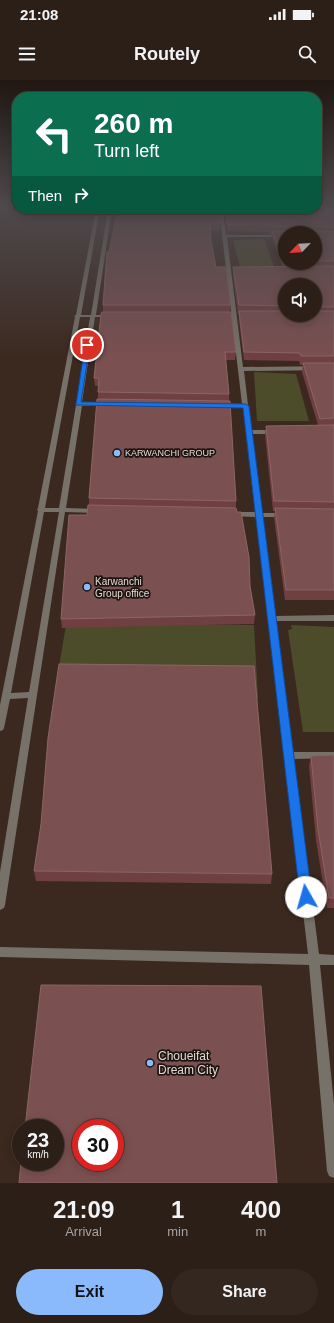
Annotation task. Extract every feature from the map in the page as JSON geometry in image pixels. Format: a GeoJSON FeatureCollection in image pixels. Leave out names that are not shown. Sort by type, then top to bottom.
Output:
{"type":"FeatureCollection","features":[{"type":"Feature","properties":{"kind":"street"},"geometry":{"type":"LineString","coordinates":[[0,728],[88,256]]}},
{"type":"Feature","properties":{"kind":"street"},"geometry":{"type":"LineString","coordinates":[[0,904],[102,256]]}},
{"type":"Feature","properties":{"kind":"street"},"geometry":{"type":"LineString","coordinates":[[230,256],[233,270],[235,317],[241,369],[314,960],[334,1171]]}},
{"type":"Feature","properties":{"kind":"street"},"geometry":{"type":"LineString","coordinates":[[76,316],[116,316]]}},
{"type":"Feature","properties":{"kind":"street"},"geometry":{"type":"LineString","coordinates":[[241,369],[334,368]]}},
{"type":"Feature","properties":{"kind":"street"},"geometry":{"type":"LineString","coordinates":[[78,404],[118,404]]}},
{"type":"Feature","properties":{"kind":"street"},"geometry":{"type":"LineString","coordinates":[[214,405],[246,406]]}},
{"type":"Feature","properties":{"kind":"street"},"geometry":{"type":"LineString","coordinates":[[249,432],[280,432]]}},
{"type":"Feature","properties":{"kind":"street"},"geometry":{"type":"LineString","coordinates":[[40,510],[109,512]]}},
{"type":"Feature","properties":{"kind":"street"},"geometry":{"type":"LineString","coordinates":[[220,514],[297,515]]}},
{"type":"Feature","properties":{"kind":"street"},"geometry":{"type":"LineString","coordinates":[[272,619],[334,618]]}},
{"type":"Feature","properties":{"kind":"street"},"geometry":{"type":"LineString","coordinates":[[6,696],[33,695]]}},
{"type":"Feature","properties":{"kind":"street"},"geometry":{"type":"LineString","coordinates":[[289,756],[334,756]]}},
{"type":"Feature","properties":{"kind":"street"},"geometry":{"type":"LineString","coordinates":[[0,952],[334,960]]}},
{"type":"Feature","properties":{"kind":"shaded area"},"geometry":{"type":"Polygon","coordinates":[[[237,256],[270,256],[274,267],[240,267],[237,256]]]}},
{"type":"Feature","properties":{"kind":"shaded area"},"geometry":{"type":"Polygon","coordinates":[[[254,372],[296,374],[309,421],[257,421],[254,372]]]}},
{"type":"Feature","properties":{"kind":"shaded area"},"geometry":{"type":"Polygon","coordinates":[[[66,625],[254,625],[258,699],[55,690],[66,625]]]}},
{"type":"Feature","properties":{"kind":"shaded area"},"geometry":{"type":"Polygon","coordinates":[[[291,625],[334,627],[334,732],[303,732],[288,630],[292,629],[291,625]]]}},
{"type":"Feature","properties":{"kind":"building"},"geometry":{"type":"Polygon","coordinates":[[[107,256],[214,256],[216,267],[226,267],[231,305],[103,305],[107,256]]]}},
{"type":"Feature","properties":{"kind":"building"},"geometry":{"type":"Polygon","coordinates":[[[322,256],[334,256],[334,261],[322,261],[322,256]]]}},
{"type":"Feature","properties":{"kind":"building"},"geometry":{"type":"Polygon","coordinates":[[[322,266],[334,266],[334,307],[322,307],[322,278],[278,278],[278,306],[239,305],[233,267],[278,267],[278,270],[322,270],[322,266]]]}},
{"type":"Feature","properties":{"kind":"building"},"geometry":{"type":"Polygon","coordinates":[[[239,311],[278,311],[278,322],[322,322],[322,311],[334,311],[334,356],[301,356],[300,353],[244,352],[239,311]]]}},
{"type":"Feature","properties":{"kind":"building"},"geometry":{"type":"Polygon","coordinates":[[[102,312],[231,312],[236,352],[225,352],[229,394],[98,392],[99,378],[94,378],[102,312]]]}},
{"type":"Feature","properties":{"kind":"building"},"geometry":{"type":"Polygon","coordinates":[[[303,363],[334,363],[334,418],[320,419],[303,363]]]}},
{"type":"Feature","properties":{"kind":"building"},"geometry":{"type":"Polygon","coordinates":[[[97,399],[230,401],[236,501],[89,498],[97,399]]]}},
{"type":"Feature","properties":{"kind":"building"},"geometry":{"type":"Polygon","coordinates":[[[334,425],[334,502],[274,501],[266,426],[334,425]]]}},
{"type":"Feature","properties":{"kind":"building"},"geometry":{"type":"Polygon","coordinates":[[[88,505],[236,508],[237,512],[241,512],[249,557],[250,586],[255,615],[61,619],[69,515],[87,515],[88,505]]]}},
{"type":"Feature","properties":{"kind":"building"},"geometry":{"type":"Polygon","coordinates":[[[275,508],[334,509],[334,590],[286,590],[275,508]]]}},
{"type":"Feature","properties":{"kind":"building"},"geometry":{"type":"Polygon","coordinates":[[[59,664],[254,666],[272,874],[34,871],[41,824],[48,738],[59,664]]]}},
{"type":"Feature","properties":{"kind":"building"},"geometry":{"type":"Polygon","coordinates":[[[334,755],[334,898],[329,898],[318,829],[311,756],[334,755]]]}},
{"type":"Feature","properties":{"kind":"building","name":"Choueifat Dream City"},"geometry":{"type":"Polygon","coordinates":[[[41,985],[261,986],[277,1183],[19,1183],[20,1171],[64,1171],[64,1119],[26,1119],[41,985]]]}},
{"type":"Feature","properties":{"kind":"place","name":"KARWANCHI GROUP"},"geometry":{"type":"Point","coordinates":[117,453]}},
{"type":"Feature","properties":{"kind":"place","name":"Karwanchi Group office"},"geometry":{"type":"Point","coordinates":[87,587]}},
{"type":"Feature","properties":{"kind":"place","name":"Choueifat Dream City"},"geometry":{"type":"Point","coordinates":[150,1063]}},
{"type":"Feature","properties":{"kind":"route"},"geometry":{"type":"LineString","coordinates":[[87,345],[78,404],[246,406],[306,897]]}}]}
